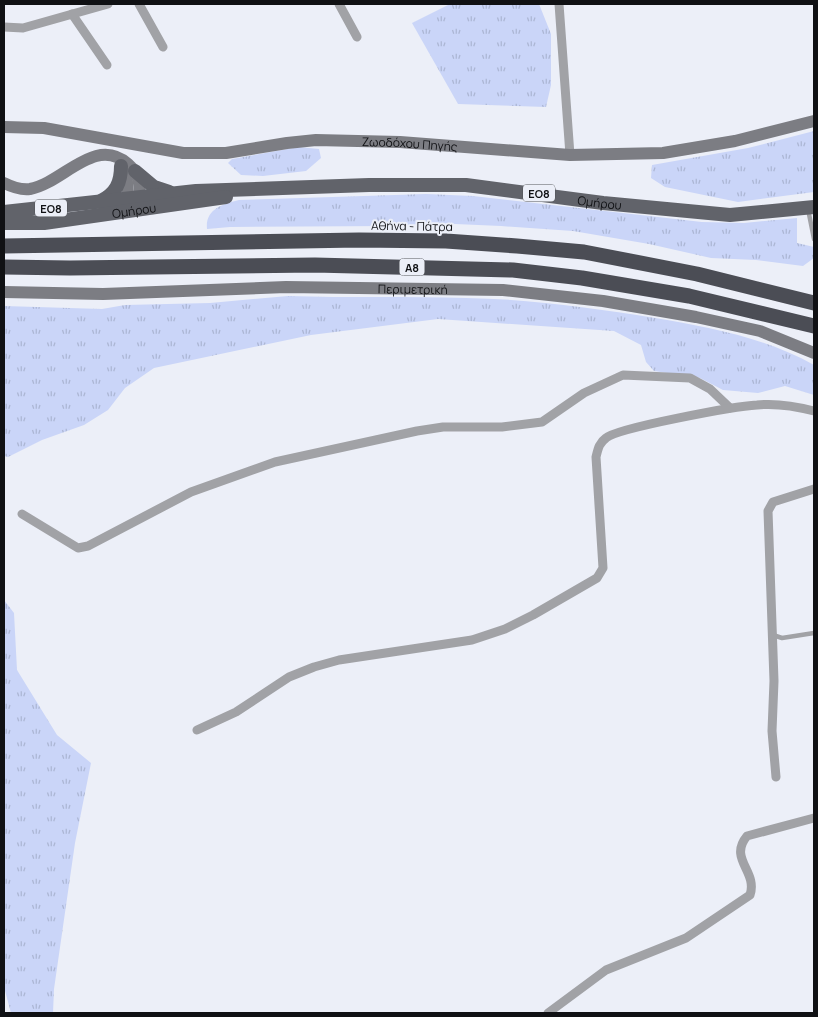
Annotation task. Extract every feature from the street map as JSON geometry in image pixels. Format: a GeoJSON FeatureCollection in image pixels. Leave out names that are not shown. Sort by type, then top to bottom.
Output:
{"type":"FeatureCollection","features":[{"type":"Feature","properties":{"kind":"highway","name":"Αθήνα - Πάτρα"},"geometry":{"type":"LineString","coordinates":[[4,246],[359,240],[446,241],[517,246],[603,256],[697,274],[814,303]]}},
{"type":"Feature","properties":{"kind":"highway","name":"Α8"},"geometry":{"type":"LineString","coordinates":[[4,267],[315,265],[513,270],[582,278],[689,296],[814,326]]}},
{"type":"Feature","properties":{"kind":"main road","name":"Ζωοδόχου Πηγής"},"geometry":{"type":"LineString","coordinates":[[4,127],[44,128],[182,154],[204,155],[316,140],[400,142],[570,155],[663,153],[735,141],[814,121]]}},
{"type":"Feature","properties":{"kind":"main road"},"geometry":{"type":"LineString","coordinates":[[4,183],[20,189],[30,189],[49,181],[96,155],[106,154],[118,161],[125,161],[154,187],[174,194]]}},
{"type":"Feature","properties":{"kind":"main road"},"geometry":{"type":"LineString","coordinates":[[98,203],[114,192],[119,185],[118,161]]}},
{"type":"Feature","properties":{"kind":"main road"},"geometry":{"type":"LineString","coordinates":[[118,161],[134,204]]}},
{"type":"Feature","properties":{"kind":"main road"},"geometry":{"type":"LineString","coordinates":[[134,204],[140,184],[135,171]]}},
{"type":"Feature","properties":{"kind":"main road","name":"Ομήρου"},"geometry":{"type":"LineString","coordinates":[[4,223],[44,223],[174,194],[320,186],[466,185],[603,203],[730,215],[811,208]]}},
{"type":"Feature","properties":{"kind":"main road","name":"Ομήρου"},"geometry":{"type":"LineString","coordinates":[[4,212],[98,203],[197,202],[263,189]]}},
{"type":"Feature","properties":{"kind":"main road","name":"Περιμετρική"},"geometry":{"type":"LineString","coordinates":[[4,292],[103,294],[286,287],[503,290],[603,300],[696,317],[760,331],[814,353]]}},
{"type":"Feature","properties":{"kind":"street"},"geometry":{"type":"LineString","coordinates":[[4,26],[23,28],[108,4]]}},
{"type":"Feature","properties":{"kind":"street"},"geometry":{"type":"LineString","coordinates":[[138,4],[163,47]]}},
{"type":"Feature","properties":{"kind":"street"},"geometry":{"type":"LineString","coordinates":[[339,4],[357,38]]}},
{"type":"Feature","properties":{"kind":"street"},"geometry":{"type":"LineString","coordinates":[[559,4],[570,155]]}},
{"type":"Feature","properties":{"kind":"street"},"geometry":{"type":"LineString","coordinates":[[72,14],[107,65]]}},
{"type":"Feature","properties":{"kind":"street"},"geometry":{"type":"LineString","coordinates":[[22,514],[78,548],[88,546],[191,492],[275,462],[442,427],[502,427],[542,422],[584,393],[622,375],[690,378],[710,389],[730,408]]}},
{"type":"Feature","properties":{"kind":"street"},"geometry":{"type":"LineString","coordinates":[[197,730],[236,712],[289,677],[314,667],[339,660],[457,642],[487,635],[533,615],[597,578],[603,568],[596,458],[599,446],[608,436],[730,408],[776,404],[814,410]]}},
{"type":"Feature","properties":{"kind":"street"},"geometry":{"type":"LineString","coordinates":[[776,777],[772,731],[774,681],[769,506],[782,499],[814,489]]}},
{"type":"Feature","properties":{"kind":"street"},"geometry":{"type":"LineString","coordinates":[[548,1013],[606,970],[686,938],[750,895],[752,882],[740,854],[741,843],[746,836],[814,818]]}},
{"type":"Feature","properties":{"kind":"lane"},"geometry":{"type":"LineString","coordinates":[[811,208],[814,239]]}},
{"type":"Feature","properties":{"kind":"lane"},"geometry":{"type":"LineString","coordinates":[[773,635],[782,638],[814,633]]}},
{"type":"Feature","properties":{"kind":"green space"},"geometry":{"type":"Polygon","coordinates":[[[450,4],[539,4],[551,34],[551,85],[546,107],[458,104],[412,23],[450,4]]]}},
{"type":"Feature","properties":{"kind":"green space"},"geometry":{"type":"Polygon","coordinates":[[[814,131],[814,192],[738,202],[665,187],[651,178],[652,165],[748,148],[814,131]]]}},
{"type":"Feature","properties":{"kind":"green space"},"geometry":{"type":"Polygon","coordinates":[[[299,147],[319,149],[321,158],[306,171],[263,176],[241,175],[228,163],[232,159],[299,147]]]}},
{"type":"Feature","properties":{"kind":"green space"},"geometry":{"type":"Polygon","coordinates":[[[426,194],[473,196],[702,222],[744,223],[797,218],[797,243],[814,247],[814,258],[803,266],[756,260],[711,258],[649,244],[573,231],[501,226],[432,223],[392,226],[230,227],[207,229],[209,217],[216,208],[239,200],[426,194]]]}},
{"type":"Feature","properties":{"kind":"green space"},"geometry":{"type":"Polygon","coordinates":[[[288,296],[444,297],[514,300],[585,308],[696,325],[757,341],[814,365],[814,395],[785,386],[758,393],[723,390],[700,378],[654,371],[646,362],[641,345],[614,331],[438,319],[311,335],[154,368],[125,388],[108,410],[84,425],[42,440],[8,457],[4,456],[4,306],[102,309],[125,305],[210,303],[288,296]]]}},
{"type":"Feature","properties":{"kind":"green space"},"geometry":{"type":"Polygon","coordinates":[[[4,600],[14,613],[17,670],[57,735],[91,763],[75,843],[54,989],[53,1013],[11,1013],[4,987],[4,600]]]}}]}
